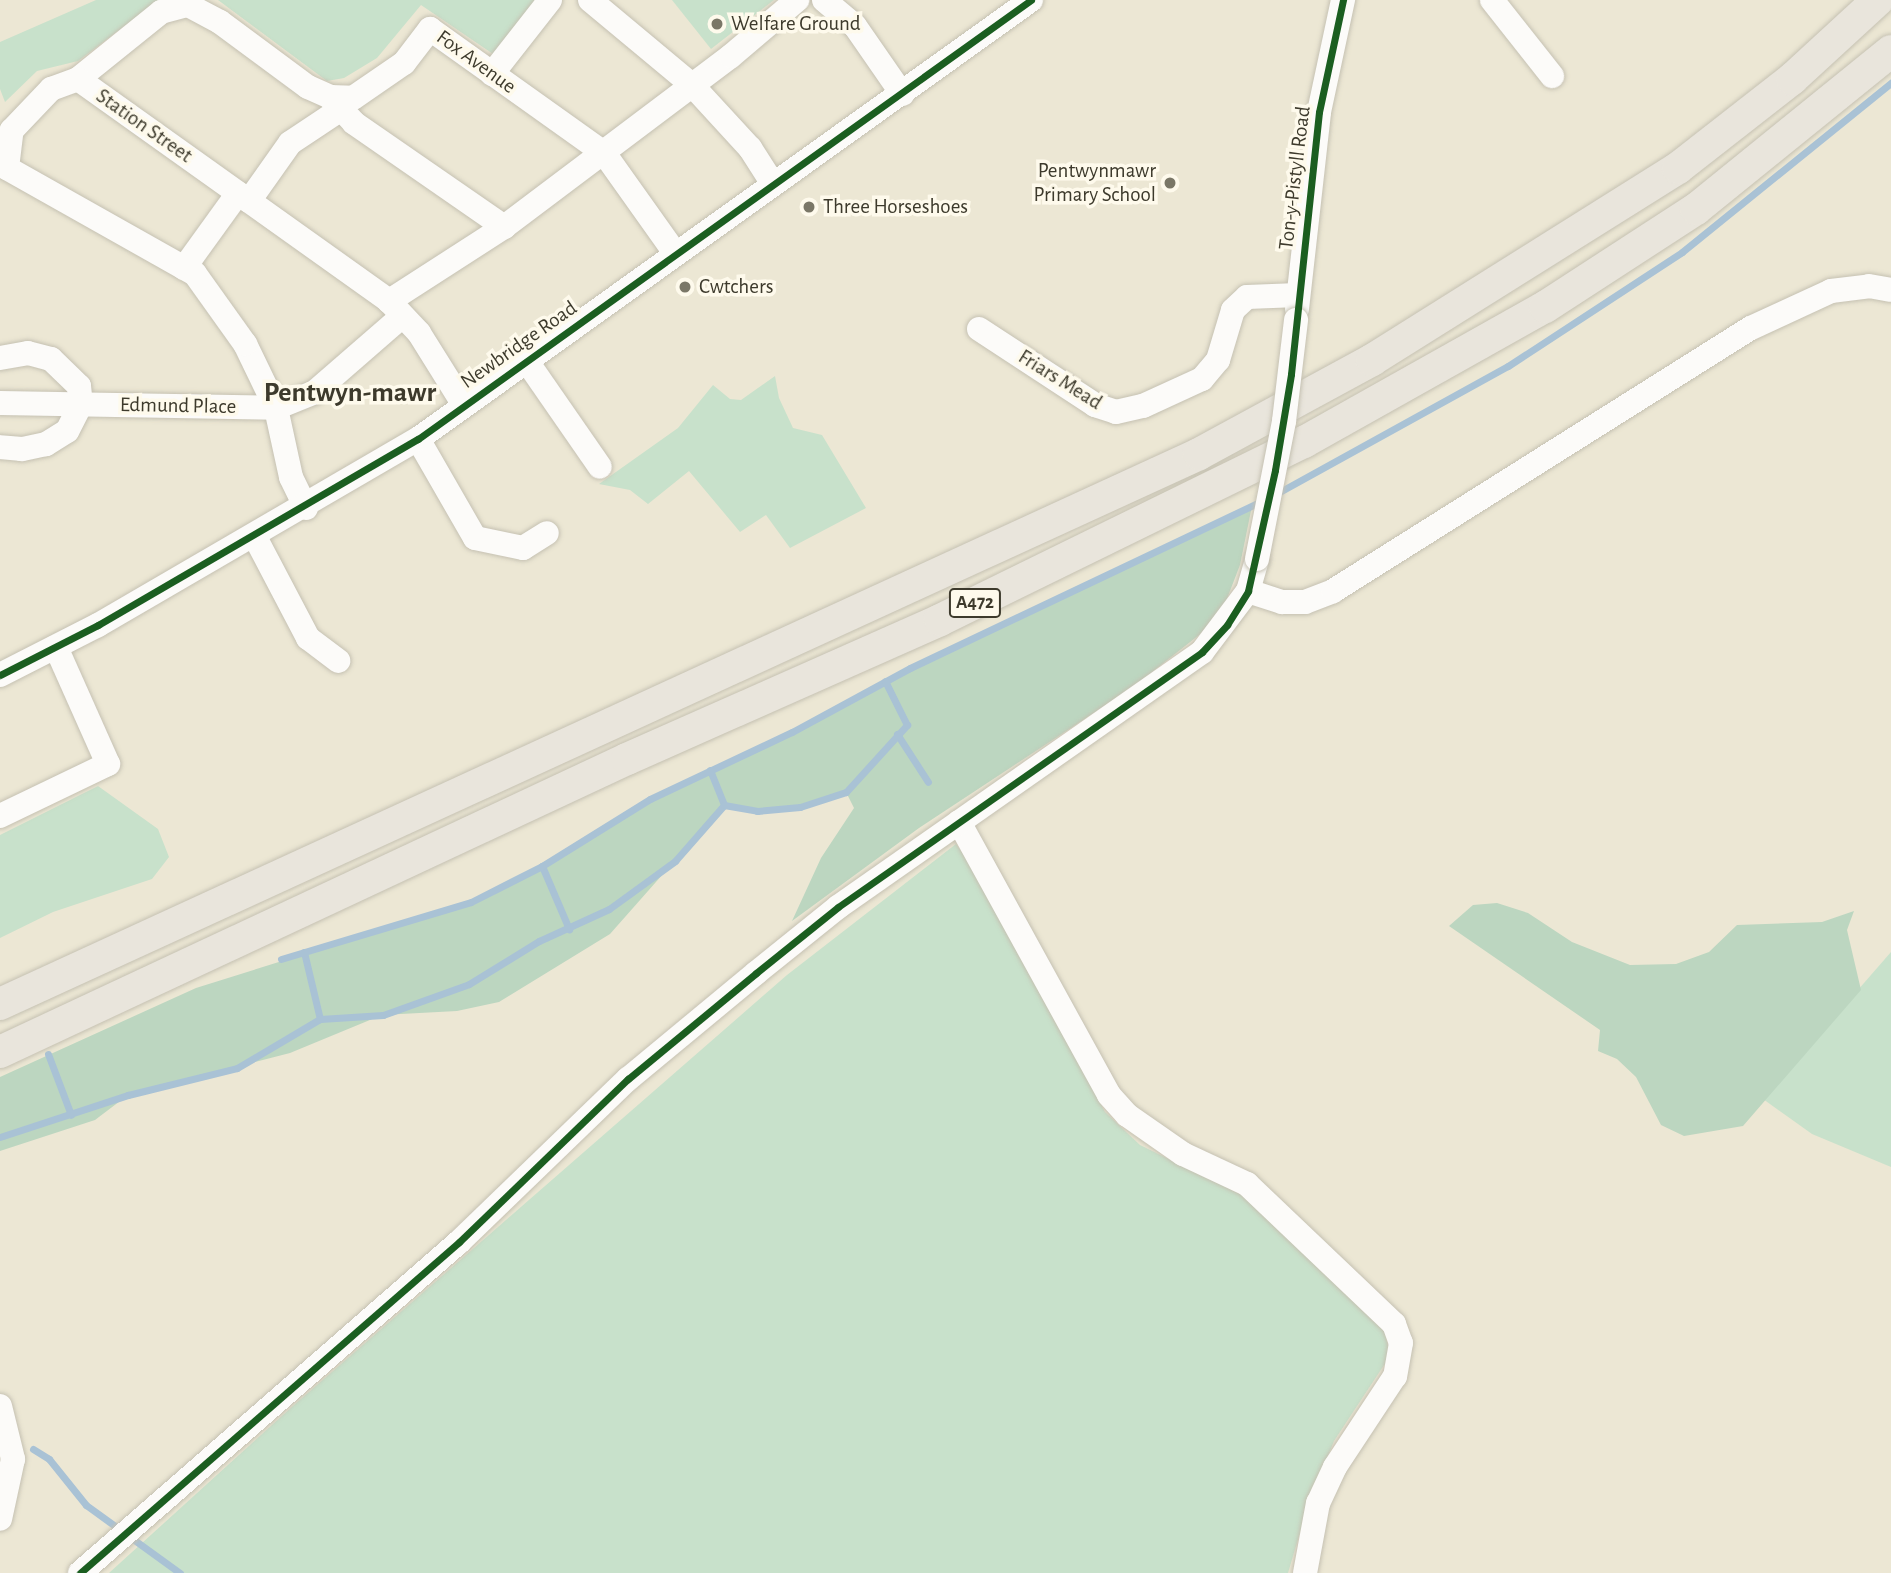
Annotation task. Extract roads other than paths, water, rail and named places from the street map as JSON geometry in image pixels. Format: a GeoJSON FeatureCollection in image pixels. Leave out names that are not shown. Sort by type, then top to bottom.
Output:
{"type":"FeatureCollection","features":[{"type":"Feature","properties":{"kind":"main road","name":"A472"},"geometry":{"type":"LineString","coordinates":[[0,1004],[1199,454],[1372,360],[1678,168],[1792,79],[1878,0]]}},
{"type":"Feature","properties":{"kind":"main road","name":"A472"},"geometry":{"type":"LineString","coordinates":[[0,1052],[627,759],[940,620],[1304,442],[1545,307],[1696,209],[1891,51]]}},
{"type":"Feature","properties":{"kind":"street"},"geometry":{"type":"LineString","coordinates":[[492,74],[550,0]]}},
{"type":"Feature","properties":{"kind":"street"},"geometry":{"type":"LineString","coordinates":[[590,0],[692,85],[750,148],[774,184]]}},
{"type":"Feature","properties":{"kind":"street"},"geometry":{"type":"LineString","coordinates":[[276,408],[315,392],[395,310],[604,153],[797,0]]}},
{"type":"Feature","properties":{"kind":"street"},"geometry":{"type":"LineString","coordinates":[[824,0],[855,26],[902,94]]}},
{"type":"Feature","properties":{"kind":"street","name":"Newbridge Road"},"geometry":{"type":"LineString","coordinates":[[0,675],[306,508],[418,439],[528,363],[675,253],[1031,0]]}},
{"type":"Feature","properties":{"kind":"street","name":"Ton-y-Pistyll Road"},"geometry":{"type":"LineString","coordinates":[[1248,591],[1257,559],[1284,421],[1319,112],[1343,0]]}},
{"type":"Feature","properties":{"kind":"street"},"geometry":{"type":"LineString","coordinates":[[1492,0],[1552,76]]}},
{"type":"Feature","properties":{"kind":"street"},"geometry":{"type":"LineString","coordinates":[[78,79],[160,12],[188,5],[220,22],[308,87],[335,103],[354,123],[504,227]]}},
{"type":"Feature","properties":{"kind":"street","name":"Fox Avenue"},"geometry":{"type":"LineString","coordinates":[[335,103],[353,98],[404,63],[430,29],[604,153],[675,253]]}},
{"type":"Feature","properties":{"kind":"street","name":"Station Street"},"geometry":{"type":"LineString","coordinates":[[306,508],[291,477],[276,408],[245,344],[195,274],[3,169],[12,130],[51,89],[78,79],[395,310],[419,333],[464,405]]}},
{"type":"Feature","properties":{"kind":"street"},"geometry":{"type":"LineString","coordinates":[[184,268],[290,143],[335,103]]}},
{"type":"Feature","properties":{"kind":"street"},"geometry":{"type":"LineString","coordinates":[[80,1573],[459,1242],[628,1079],[838,907],[1202,652],[1248,591],[1282,602],[1305,602],[1333,591],[1751,328],[1831,291],[1869,286],[1891,290]]}},
{"type":"Feature","properties":{"kind":"street","name":"Friars Mead"},"geometry":{"type":"LineString","coordinates":[[979,329],[1095,405],[1116,412],[1143,406],[1202,379],[1218,360],[1234,310],[1247,297],[1298,295]]}},
{"type":"Feature","properties":{"kind":"street"},"geometry":{"type":"LineString","coordinates":[[0,358],[28,354],[51,359],[79,386],[81,404],[67,430],[46,444],[22,449],[0,446]]}},
{"type":"Feature","properties":{"kind":"street"},"geometry":{"type":"LineString","coordinates":[[528,363],[600,467]]}},
{"type":"Feature","properties":{"kind":"street","name":"Edmund Place"},"geometry":{"type":"LineString","coordinates":[[0,403],[276,408]]}},
{"type":"Feature","properties":{"kind":"street"},"geometry":{"type":"LineString","coordinates":[[418,439],[475,538],[523,548],[547,533]]}},
{"type":"Feature","properties":{"kind":"street"},"geometry":{"type":"LineString","coordinates":[[254,537],[307,638],[338,661]]}},
{"type":"Feature","properties":{"kind":"street"},"geometry":{"type":"LineString","coordinates":[[0,816],[108,764],[56,646]]}},
{"type":"Feature","properties":{"kind":"street"},"geometry":{"type":"LineString","coordinates":[[959,822],[1110,1096],[1127,1115],[1183,1154],[1247,1184],[1394,1324],[1401,1343],[1395,1376],[1335,1467],[1318,1503],[1305,1573]]}},
{"type":"Feature","properties":{"kind":"street"},"geometry":{"type":"LineString","coordinates":[[0,1406],[13,1459],[0,1519]]}},
{"type":"Feature","properties":{"kind":"waterway"},"geometry":{"type":"LineString","coordinates":[[1274,495],[1508,366],[1682,252],[1891,83]]}},
{"type":"Feature","properties":{"kind":"waterway"},"geometry":{"type":"LineString","coordinates":[[281,959],[471,902],[542,866],[650,799],[792,732],[910,668],[1264,500]]}},
{"type":"Feature","properties":{"kind":"waterway"},"geometry":{"type":"LineString","coordinates":[[0,1137],[128,1095],[237,1068],[320,1019],[383,1015],[469,984],[539,941],[609,909],[675,861],[724,805],[757,811],[800,807],[846,792],[907,725],[885,681]]}},
{"type":"Feature","properties":{"kind":"waterway"},"geometry":{"type":"LineString","coordinates":[[897,734],[928,782]]}},
{"type":"Feature","properties":{"kind":"waterway"},"geometry":{"type":"LineString","coordinates":[[710,770],[724,805]]}},
{"type":"Feature","properties":{"kind":"waterway"},"geometry":{"type":"LineString","coordinates":[[542,866],[569,929]]}},
{"type":"Feature","properties":{"kind":"waterway"},"geometry":{"type":"LineString","coordinates":[[304,952],[320,1019]]}},
{"type":"Feature","properties":{"kind":"waterway"},"geometry":{"type":"LineString","coordinates":[[48,1054],[71,1115]]}},
{"type":"Feature","properties":{"kind":"waterway"},"geometry":{"type":"LineString","coordinates":[[33,1449],[49,1459],[86,1505],[180,1573]]}},
{"type":"Feature","properties":{"kind":"place","name":"Welfare Ground"},"geometry":{"type":"Point","coordinates":[717,24]}},
{"type":"Feature","properties":{"kind":"place","name":"Pentwynmawr Primary School"},"geometry":{"type":"Point","coordinates":[1170,183]}},
{"type":"Feature","properties":{"kind":"place","name":"Three Horseshoes"},"geometry":{"type":"Point","coordinates":[809,207]}},
{"type":"Feature","properties":{"kind":"place","name":"Cwtchers"},"geometry":{"type":"Point","coordinates":[685,287]}},
{"type":"Feature","properties":{"kind":"district","name":"Pentwyn-mawr"},"geometry":{"type":"Point","coordinates":[350,393]}}]}
